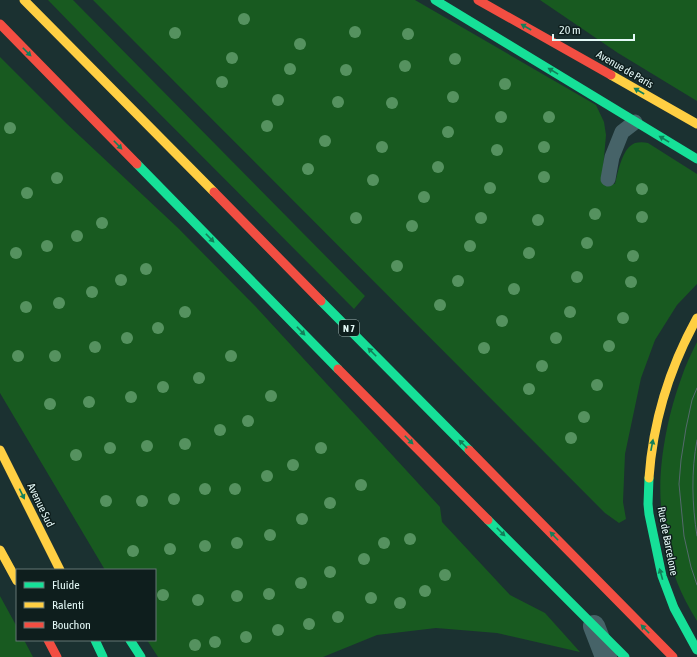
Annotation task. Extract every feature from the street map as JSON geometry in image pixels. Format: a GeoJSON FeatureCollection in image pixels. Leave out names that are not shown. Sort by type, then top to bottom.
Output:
{"type":"FeatureCollection","features":[{"type":"Feature","properties":{"kind":"main road","name":"N 7"},"geometry":{"type":"LineString","coordinates":[[24,0],[673,657]]}},
{"type":"Feature","properties":{"kind":"main road"},"geometry":{"type":"LineString","coordinates":[[435,0],[697,160]]}},
{"type":"Feature","properties":{"kind":"main road","name":"Avenue de Paris"},"geometry":{"type":"LineString","coordinates":[[483,2],[697,124]]}},
{"type":"Feature","properties":{"kind":"main road"},"geometry":{"type":"LineString","coordinates":[[0,24],[381,413],[625,657]]}},
{"type":"Feature","properties":{"kind":"main road","name":"Rue de Barcelone"},"geometry":{"type":"LineString","coordinates":[[697,318],[683,343],[658,412],[649,464],[648,505],[650,524],[657,558],[667,593],[697,650]]}},
{"type":"Feature","properties":{"kind":"main road","name":"Avenue Sud"},"geometry":{"type":"LineString","coordinates":[[0,450],[62,568]]}},
{"type":"Feature","properties":{"kind":"main road"},"geometry":{"type":"LineString","coordinates":[[0,550],[16,579]]}},
{"type":"Feature","properties":{"kind":"main road"},"geometry":{"type":"LineString","coordinates":[[49,641],[57,657]]}},
{"type":"Feature","properties":{"kind":"main road"},"geometry":{"type":"LineString","coordinates":[[95,641],[103,657]]}},
{"type":"Feature","properties":{"kind":"main road"},"geometry":{"type":"LineString","coordinates":[[131,641],[141,657]]}},
{"type":"Feature","properties":{"kind":"street"},"geometry":{"type":"LineString","coordinates":[[594,626],[606,657]]}},
{"type":"Feature","properties":{"kind":"lane"},"geometry":{"type":"LineString","coordinates":[[608,179],[612,157],[622,132],[635,122]]}},
{"type":"Feature","properties":{"kind":"green space"},"geometry":{"type":"Polygon","coordinates":[[[48,0],[73,0],[365,296],[354,309],[113,67],[48,0]]]}},
{"type":"Feature","properties":{"kind":"green space"},"geometry":{"type":"Polygon","coordinates":[[[93,0],[415,0],[596,105],[604,122],[606,135],[602,180],[615,184],[619,167],[624,155],[631,146],[640,142],[648,143],[697,174],[697,284],[677,305],[655,340],[641,378],[625,454],[623,502],[626,519],[619,523],[605,513],[93,0]]]}},
{"type":"Feature","properties":{"kind":"green space"},"geometry":{"type":"Polygon","coordinates":[[[540,0],[697,0],[697,101],[618,53],[540,0]]]}},
{"type":"Feature","properties":{"kind":"green space"},"geometry":{"type":"Polygon","coordinates":[[[0,57],[67,124],[178,228],[256,307],[440,507],[442,522],[510,595],[545,613],[580,652],[497,633],[436,628],[377,635],[323,657],[158,657],[148,641],[156,641],[156,569],[104,569],[0,393],[0,57]]]}},
{"type":"Feature","properties":{"kind":"green space"},"geometry":{"type":"Polygon","coordinates":[[[697,342],[697,621],[681,592],[672,566],[664,517],[662,514],[660,481],[664,445],[671,410],[684,369],[697,342]]]}},
{"type":"Feature","properties":{"kind":"green space"},"geometry":{"type":"Polygon","coordinates":[[[0,596],[16,625],[16,641],[25,641],[33,657],[0,657],[0,596]]]}},
{"type":"Feature","properties":{"kind":"tram line"},"geometry":{"type":"LineString","coordinates":[[697,388],[692,400],[686,428],[679,484],[684,536],[697,585]]}},
{"type":"Feature","properties":{"kind":"tram line"},"geometry":{"type":"LineString","coordinates":[[697,440],[693,488],[697,536]]}},
{"type":"Feature","properties":{"kind":"traffic: fast"},"geometry":{"type":"LineString","coordinates":[[435,0],[697,159]]}},
{"type":"Feature","properties":{"kind":"traffic: fast"},"geometry":{"type":"LineString","coordinates":[[137,164],[338,369]]}},
{"type":"Feature","properties":{"kind":"traffic: fast"},"geometry":{"type":"LineString","coordinates":[[321,301],[469,450]]}},
{"type":"Feature","properties":{"kind":"traffic: fast"},"geometry":{"type":"LineString","coordinates":[[649,478],[649,514],[662,576],[674,608],[697,650]]}},
{"type":"Feature","properties":{"kind":"traffic: fast"},"geometry":{"type":"LineString","coordinates":[[488,520],[625,657]]}},
{"type":"Feature","properties":{"kind":"traffic: fast"},"geometry":{"type":"LineString","coordinates":[[95,641],[103,657]]}},
{"type":"Feature","properties":{"kind":"traffic: fast"},"geometry":{"type":"LineString","coordinates":[[131,641],[141,657]]}},
{"type":"Feature","properties":{"kind":"traffic: slow"},"geometry":{"type":"LineString","coordinates":[[24,0],[214,192]]}},
{"type":"Feature","properties":{"kind":"traffic: slow"},"geometry":{"type":"LineString","coordinates":[[611,75],[697,124]]}},
{"type":"Feature","properties":{"kind":"traffic: slow"},"geometry":{"type":"LineString","coordinates":[[649,478],[654,436],[664,395],[687,337],[697,318]]}},
{"type":"Feature","properties":{"kind":"traffic: slow"},"geometry":{"type":"LineString","coordinates":[[0,450],[60,569]]}},
{"type":"Feature","properties":{"kind":"traffic: slow"},"geometry":{"type":"LineString","coordinates":[[0,550],[16,579]]}},
{"type":"Feature","properties":{"kind":"traffic: jam"},"geometry":{"type":"LineString","coordinates":[[478,0],[611,75]]}},
{"type":"Feature","properties":{"kind":"traffic: jam"},"geometry":{"type":"LineString","coordinates":[[0,24],[137,164]]}},
{"type":"Feature","properties":{"kind":"traffic: jam"},"geometry":{"type":"LineString","coordinates":[[214,192],[321,301]]}},
{"type":"Feature","properties":{"kind":"traffic: jam"},"geometry":{"type":"LineString","coordinates":[[338,369],[488,520]]}},
{"type":"Feature","properties":{"kind":"traffic: jam"},"geometry":{"type":"LineString","coordinates":[[469,450],[673,657]]}},
{"type":"Feature","properties":{"kind":"traffic: jam"},"geometry":{"type":"LineString","coordinates":[[49,641],[57,657]]}}]}
